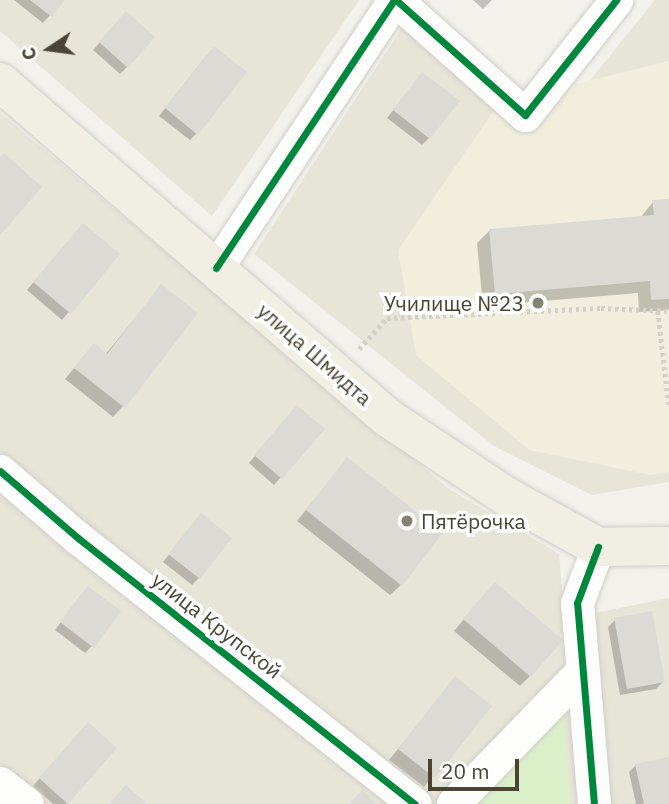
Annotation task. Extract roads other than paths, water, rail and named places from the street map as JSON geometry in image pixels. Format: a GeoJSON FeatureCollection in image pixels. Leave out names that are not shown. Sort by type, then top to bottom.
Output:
{"type":"FeatureCollection","features":[{"type":"Feature","properties":{"kind":"main road","name":"улица Шмидта"},"geometry":{"type":"LineString","coordinates":[[0,82],[388,418],[476,477],[598,547]]}},
{"type":"Feature","properties":{"kind":"main road"},"geometry":{"type":"LineString","coordinates":[[598,547],[669,546]]}},
{"type":"Feature","properties":{"kind":"street"},"geometry":{"type":"LineString","coordinates":[[216,268],[395,0],[525,115],[616,0]]}},
{"type":"Feature","properties":{"kind":"street","name":"улица Крупской"},"geometry":{"type":"LineString","coordinates":[[0,471],[78,538],[415,804]]}},
{"type":"Feature","properties":{"kind":"street"},"geometry":{"type":"LineString","coordinates":[[594,804],[577,603],[598,547]]}},
{"type":"Feature","properties":{"kind":"street"},"geometry":{"type":"LineString","coordinates":[[453,804],[581,672]]}},
{"type":"Feature","properties":{"kind":"street"},"geometry":{"type":"LineString","coordinates":[[0,783],[27,804]]}},
{"type":"Feature","properties":{"kind":"place","name":"Училище №23"},"geometry":{"type":"Point","coordinates":[538,303]}},
{"type":"Feature","properties":{"kind":"place","name":"Пятёрочка"},"geometry":{"type":"Point","coordinates":[407,521]}}]}
